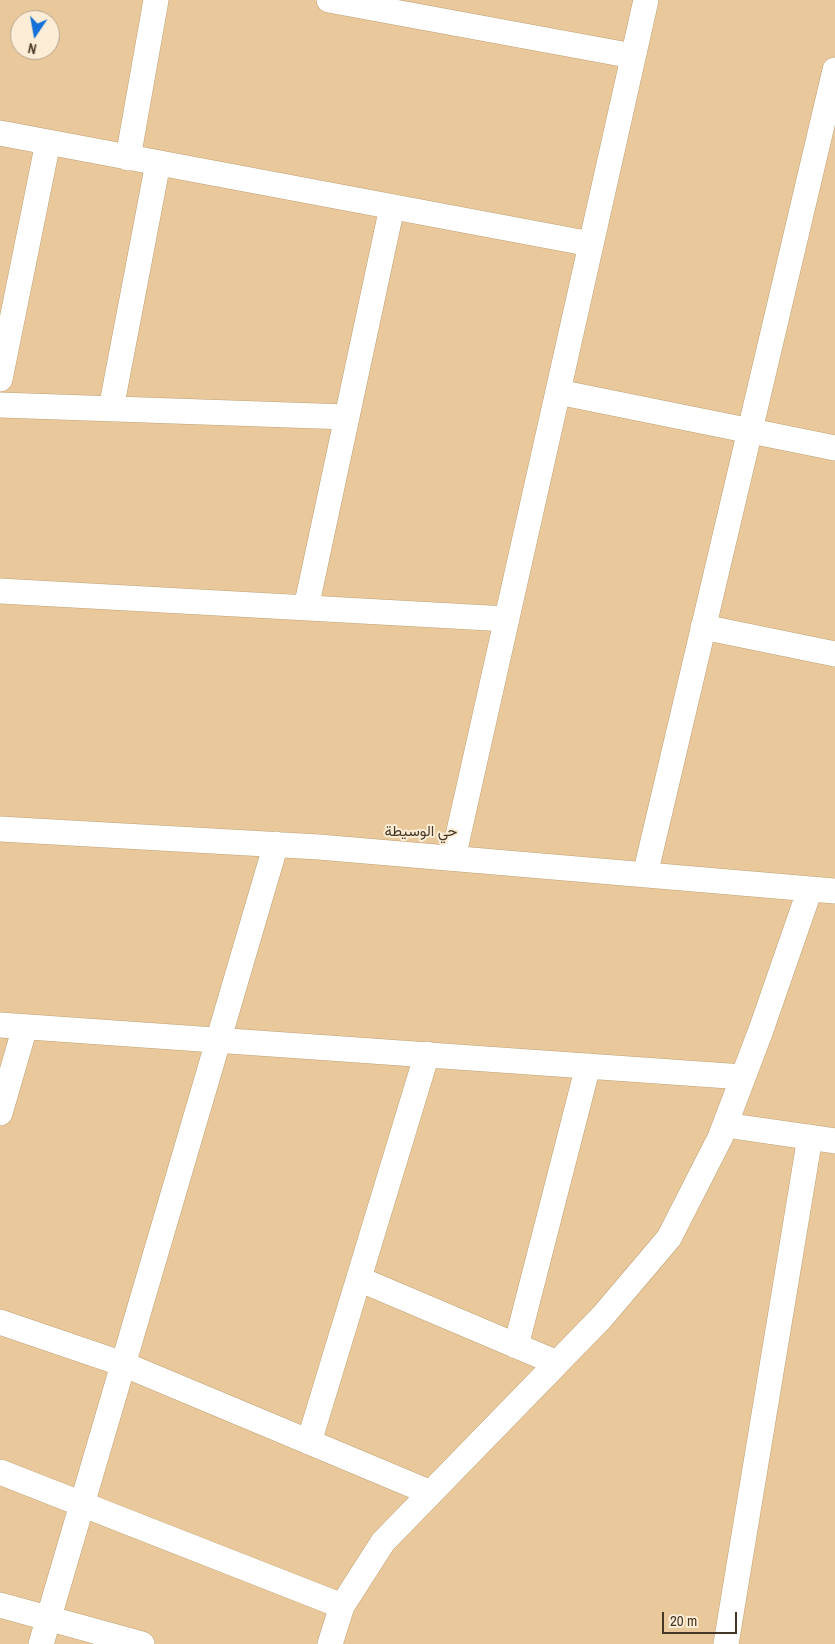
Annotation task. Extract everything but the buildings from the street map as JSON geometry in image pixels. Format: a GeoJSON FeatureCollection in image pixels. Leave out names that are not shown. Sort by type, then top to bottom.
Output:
{"type":"FeatureCollection","features":[{"type":"Feature","properties":{"kind":"street"},"geometry":{"type":"LineString","coordinates":[[128,158],[156,0]]}},
{"type":"Feature","properties":{"kind":"street"},"geometry":{"type":"LineString","coordinates":[[329,0],[440,10],[633,56]]}},
{"type":"Feature","properties":{"kind":"street"},"geometry":{"type":"LineString","coordinates":[[453,858],[646,0]]}},
{"type":"Feature","properties":{"kind":"street"},"geometry":{"type":"LineString","coordinates":[[645,875],[750,430],[831,101],[835,70]]}},
{"type":"Feature","properties":{"kind":"street"},"geometry":{"type":"LineString","coordinates":[[0,134],[591,244]]}},
{"type":"Feature","properties":{"kind":"street"},"geometry":{"type":"LineString","coordinates":[[0,379],[48,142]]}},
{"type":"Feature","properties":{"kind":"street"},"geometry":{"type":"LineString","coordinates":[[111,409],[158,163]]}},
{"type":"Feature","properties":{"kind":"street"},"geometry":{"type":"LineString","coordinates":[[306,608],[392,207]]}},
{"type":"Feature","properties":{"kind":"street"},"geometry":{"type":"LineString","coordinates":[[558,392],[835,448]]}},
{"type":"Feature","properties":{"kind":"street"},"geometry":{"type":"LineString","coordinates":[[0,405],[347,416]]}},
{"type":"Feature","properties":{"kind":"street"},"geometry":{"type":"LineString","coordinates":[[0,591],[507,619]]}},
{"type":"Feature","properties":{"kind":"street"},"geometry":{"type":"LineString","coordinates":[[703,627],[835,654]]}},
{"type":"Feature","properties":{"kind":"street"},"geometry":{"type":"LineString","coordinates":[[0,830],[276,844],[835,891]]}},
{"type":"Feature","properties":{"kind":"street"},"geometry":{"type":"LineString","coordinates":[[41,1644],[276,844]]}},
{"type":"Feature","properties":{"kind":"street"},"geometry":{"type":"LineString","coordinates":[[330,1644],[342,1606],[383,1542],[602,1317],[669,1238],[725,1125],[761,1030],[810,889]]}},
{"type":"Feature","properties":{"kind":"street"},"geometry":{"type":"LineString","coordinates":[[0,1025],[743,1076]]}},
{"type":"Feature","properties":{"kind":"street"},"geometry":{"type":"LineString","coordinates":[[0,1113],[25,1027]]}},
{"type":"Feature","properties":{"kind":"street"},"geometry":{"type":"LineString","coordinates":[[310,1442],[427,1054]]}},
{"type":"Feature","properties":{"kind":"street"},"geometry":{"type":"LineString","coordinates":[[516,1346],[588,1066]]}},
{"type":"Feature","properties":{"kind":"street"},"geometry":{"type":"LineString","coordinates":[[725,1125],[835,1141]]}},
{"type":"Feature","properties":{"kind":"street"},"geometry":{"type":"LineString","coordinates":[[726,1644],[810,1137]]}},
{"type":"Feature","properties":{"kind":"street"},"geometry":{"type":"LineString","coordinates":[[359,1279],[558,1363]]}},
{"type":"Feature","properties":{"kind":"street"},"geometry":{"type":"LineString","coordinates":[[0,1322],[123,1364],[431,1493]]}},
{"type":"Feature","properties":{"kind":"street"},"geometry":{"type":"LineString","coordinates":[[0,1472],[342,1606]]}},
{"type":"Feature","properties":{"kind":"street"},"geometry":{"type":"LineString","coordinates":[[0,1605],[142,1644]]}},
{"type":"Feature","properties":{"kind":"district","name":"حي الوسيطة"},"geometry":{"type":"Point","coordinates":[421,832]}}]}
